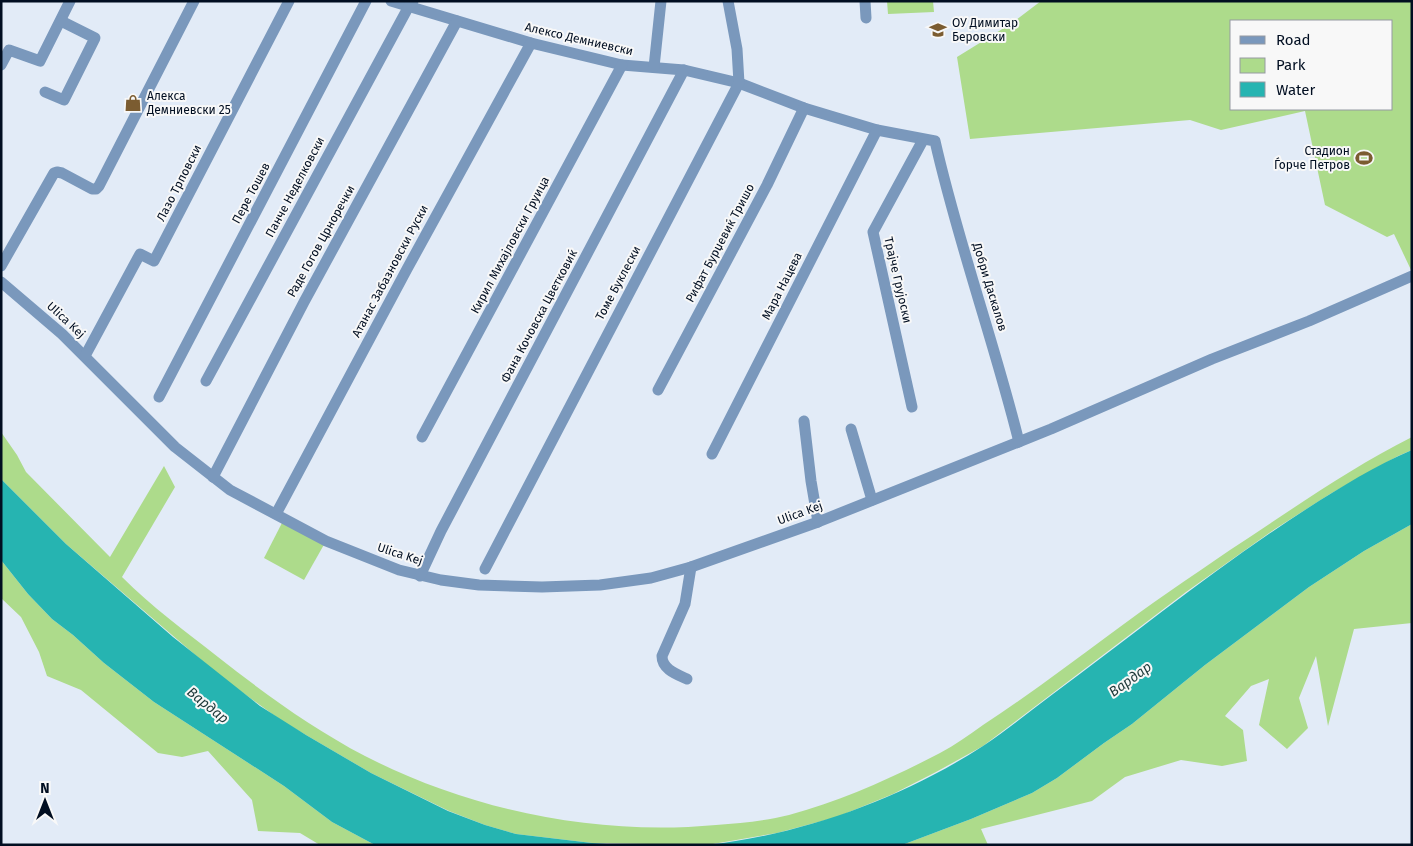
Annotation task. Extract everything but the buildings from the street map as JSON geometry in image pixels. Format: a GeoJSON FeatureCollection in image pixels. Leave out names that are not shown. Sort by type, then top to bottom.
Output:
{"type":"FeatureCollection","features":[{"type":"Feature","properties":{"kind":"street"},"geometry":{"type":"LineString","coordinates":[[1,65],[9,50],[40,61],[70,1]]}},
{"type":"Feature","properties":{"kind":"street"},"geometry":{"type":"LineString","coordinates":[[1,266],[54,173],[62,173],[92,189],[100,186],[194,1]]}},
{"type":"Feature","properties":{"kind":"street","name":"Лазо Трповски"},"geometry":{"type":"LineString","coordinates":[[85,356],[140,254],[154,261],[289,1]]}},
{"type":"Feature","properties":{"kind":"street","name":"Пере Тошев"},"geometry":{"type":"LineString","coordinates":[[159,397],[366,1]]}},
{"type":"Feature","properties":{"kind":"street","name":"Алексо Демниевски"},"geometry":{"type":"LineString","coordinates":[[391,1],[411,4],[456,21],[531,43],[622,65],[684,70],[738,83],[804,108],[877,130],[929,141]]}},
{"type":"Feature","properties":{"kind":"street"},"geometry":{"type":"LineString","coordinates":[[654,67],[661,1]]}},
{"type":"Feature","properties":{"kind":"street","name":"Томе Буклески"},"geometry":{"type":"LineString","coordinates":[[485,570],[738,83],[737,50],[728,1]]}},
{"type":"Feature","properties":{"kind":"street"},"geometry":{"type":"LineString","coordinates":[[865,1],[866,18]]}},
{"type":"Feature","properties":{"kind":"street","name":"Панче Неделковски"},"geometry":{"type":"LineString","coordinates":[[206,381],[411,4]]}},
{"type":"Feature","properties":{"kind":"street"},"geometry":{"type":"LineString","coordinates":[[45,92],[64,100],[95,38],[61,21]]}},
{"type":"Feature","properties":{"kind":"street","name":"Раде Гогов Црноречки"},"geometry":{"type":"LineString","coordinates":[[213,477],[304,302],[456,21]]}},
{"type":"Feature","properties":{"kind":"street","name":"Атанас Забазновски Руски"},"geometry":{"type":"LineString","coordinates":[[276,514],[402,278],[531,43]]}},
{"type":"Feature","properties":{"kind":"street","name":"Кирил Михајловски Груица"},"geometry":{"type":"LineString","coordinates":[[422,437],[622,65]]}},
{"type":"Feature","properties":{"kind":"street","name":"Фана Кочовска Цветковиќ"},"geometry":{"type":"LineString","coordinates":[[420,576],[441,531],[684,70]]}},
{"type":"Feature","properties":{"kind":"street","name":"Рифат Бурџевиќ Тришо"},"geometry":{"type":"LineString","coordinates":[[658,390],[767,185],[804,108]]}},
{"type":"Feature","properties":{"kind":"street","name":"Мара Нацева"},"geometry":{"type":"LineString","coordinates":[[712,454],[877,130]]}},
{"type":"Feature","properties":{"kind":"street","name":"Трајче Грујоски"},"geometry":{"type":"LineString","coordinates":[[912,407],[873,232],[929,141]]}},
{"type":"Feature","properties":{"kind":"street","name":"Добри Даскалов"},"geometry":{"type":"LineString","coordinates":[[929,141],[1004,380],[1020,442]]}},
{"type":"Feature","properties":{"kind":"street","name":"Ulica Kej"},"geometry":{"type":"LineString","coordinates":[[1,282],[43,316],[175,447],[230,490],[333,544],[420,576],[513,587],[600,586],[651,578],[691,567],[818,522],[1020,442],[1212,359],[1309,321],[1412,276]]}},
{"type":"Feature","properties":{"kind":"street"},"geometry":{"type":"LineString","coordinates":[[804,421],[818,522]]}},
{"type":"Feature","properties":{"kind":"street"},"geometry":{"type":"LineString","coordinates":[[851,429],[872,500]]}},
{"type":"Feature","properties":{"kind":"street"},"geometry":{"type":"LineString","coordinates":[[687,679],[665,666],[662,656],[685,604],[691,567]]}},
{"type":"Feature","properties":{"kind":"green space"},"geometry":{"type":"Polygon","coordinates":[[[887,1],[933,1],[934,12],[888,14],[887,1]]]}},
{"type":"Feature","properties":{"kind":"green space"},"geometry":{"type":"Polygon","coordinates":[[[1041,1],[1412,1],[1412,272],[1394,234],[1387,237],[1325,205],[1305,111],[1221,130],[1190,120],[970,139],[957,57],[1012,23],[1041,1]]]}},
{"type":"Feature","properties":{"kind":"green space"},"geometry":{"type":"Polygon","coordinates":[[[1,432],[26,472],[110,557],[164,466],[175,487],[122,577],[169,618],[289,710],[365,756],[448,792],[536,815],[581,823],[626,827],[716,825],[771,819],[847,796],[885,780],[946,750],[1031,692],[1169,592],[1320,491],[1388,449],[1412,437],[1412,450],[1330,494],[1275,529],[1186,592],[983,746],[893,794],[837,817],[777,833],[707,845],[592,843],[516,834],[485,825],[449,811],[371,773],[282,721],[221,677],[66,544],[1,479],[1,432]]]}},
{"type":"Feature","properties":{"kind":"green space"},"geometry":{"type":"Polygon","coordinates":[[[284,519],[326,541],[304,580],[264,558],[284,519]]]}},
{"type":"Feature","properties":{"kind":"green space"},"geometry":{"type":"Polygon","coordinates":[[[1412,524],[1412,623],[1354,629],[1328,726],[1316,656],[1299,698],[1308,728],[1287,749],[1259,725],[1269,679],[1251,686],[1225,716],[1243,730],[1247,761],[1222,766],[1181,760],[1125,777],[1092,801],[981,829],[988,845],[902,845],[1032,793],[1057,778],[1132,724],[1205,665],[1309,587],[1364,551],[1412,524]]]}},
{"type":"Feature","properties":{"kind":"green space"},"geometry":{"type":"Polygon","coordinates":[[[1,560],[28,594],[52,619],[154,702],[284,786],[332,822],[375,845],[320,845],[300,833],[258,831],[252,800],[208,751],[182,757],[158,753],[81,690],[47,676],[39,652],[21,617],[1,598],[1,560]]]}},
{"type":"Feature","properties":{"kind":"water","name":"Вардар"},"geometry":{"type":"Polygon","coordinates":[[[1412,450],[1412,524],[1364,551],[1309,587],[1205,665],[1132,724],[1057,778],[1032,793],[902,845],[707,845],[743,840],[815,823],[885,798],[952,765],[1001,734],[1242,552],[1320,500],[1385,462],[1412,450]]]}},
{"type":"Feature","properties":{"kind":"water","name":"Вардар"},"geometry":{"type":"Polygon","coordinates":[[[1,479],[66,544],[173,637],[260,706],[306,735],[371,773],[448,811],[485,825],[516,834],[622,845],[375,845],[332,822],[284,786],[154,702],[52,619],[28,594],[1,560],[1,479]]]}},
{"type":"Feature","properties":{"kind":"place","name":"ОУ Димитар Беровски"},"geometry":{"type":"Point","coordinates":[938,30]}},
{"type":"Feature","properties":{"kind":"place","name":"Алекса Демниевски 25"},"geometry":{"type":"Point","coordinates":[133,103]}},
{"type":"Feature","properties":{"kind":"place","name":"Стадион Ѓорче Петров"},"geometry":{"type":"Point","coordinates":[1364,158]}}]}
